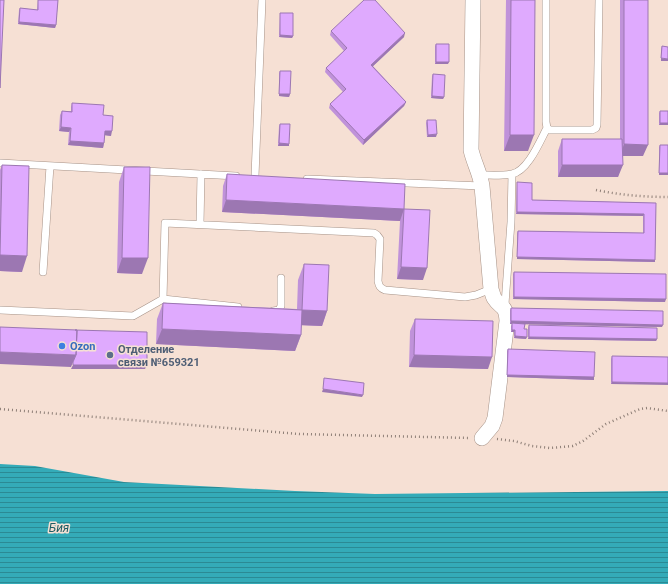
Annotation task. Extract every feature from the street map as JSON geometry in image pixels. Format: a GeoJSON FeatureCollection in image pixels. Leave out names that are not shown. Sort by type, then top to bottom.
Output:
{"type":"FeatureCollection","features":[{"type":"Feature","properties":{"kind":"street"},"geometry":{"type":"LineString","coordinates":[[473,0],[471,150],[481,180],[491,289],[495,299],[507,312],[495,418],[492,426],[482,438]]}},
{"type":"Feature","properties":{"kind":"lane"},"geometry":{"type":"LineString","coordinates":[[255,176],[262,0]]}},
{"type":"Feature","properties":{"kind":"lane"},"geometry":{"type":"LineString","coordinates":[[302,178],[481,180],[517,172],[525,166],[547,128],[546,0]]}},
{"type":"Feature","properties":{"kind":"lane"},"geometry":{"type":"LineString","coordinates":[[547,128],[550,130],[592,130],[596,128],[599,0]]}},
{"type":"Feature","properties":{"kind":"lane"},"geometry":{"type":"LineString","coordinates":[[0,163],[263,177]]}},
{"type":"Feature","properties":{"kind":"lane"},"geometry":{"type":"LineString","coordinates":[[43,272],[50,166]]}},
{"type":"Feature","properties":{"kind":"lane"},"geometry":{"type":"LineString","coordinates":[[200,224],[201,174]]}},
{"type":"Feature","properties":{"kind":"lane"},"geometry":{"type":"LineString","coordinates":[[505,304],[511,222],[512,174]]}},
{"type":"Feature","properties":{"kind":"lane"},"geometry":{"type":"LineString","coordinates":[[163,299],[166,223],[374,233],[380,238],[378,281],[379,286],[382,289],[465,297],[476,295],[491,289]]}},
{"type":"Feature","properties":{"kind":"lane"},"geometry":{"type":"LineString","coordinates":[[267,311],[275,312],[279,310],[281,306],[282,278]]}},
{"type":"Feature","properties":{"kind":"lane"},"geometry":{"type":"LineString","coordinates":[[0,310],[133,316],[163,299],[245,308]]}},
{"type":"Feature","properties":{"kind":"path"},"geometry":{"type":"LineString","coordinates":[[596,190],[643,197],[668,197]]}},
{"type":"Feature","properties":{"kind":"path"},"geometry":{"type":"LineString","coordinates":[[0,409],[299,434],[514,440],[532,446],[550,448],[573,446],[583,441],[606,424],[640,409],[647,408],[668,411]]}},
{"type":"Feature","properties":{"kind":"water","name":"Бия"},"geometry":{"type":"Polygon","coordinates":[[[0,464],[35,466],[124,482],[295,491],[375,494],[668,491],[668,584],[0,584],[0,464]]]}},
{"type":"Feature","properties":{"kind":"building"},"geometry":{"type":"Polygon","coordinates":[[[0,0],[4,0],[0,88],[0,0]]]}},
{"type":"Feature","properties":{"kind":"building"},"geometry":{"type":"Polygon","coordinates":[[[38,0],[58,0],[56,25],[19,22],[20,8],[38,10],[38,0]]]}},
{"type":"Feature","properties":{"kind":"building"},"geometry":{"type":"Polygon","coordinates":[[[364,0],[375,0],[405,33],[371,65],[406,102],[364,140],[330,104],[346,89],[326,68],[347,48],[331,31],[364,0]]]}},
{"type":"Feature","properties":{"kind":"building"},"geometry":{"type":"Polygon","coordinates":[[[511,0],[535,0],[534,135],[510,135],[511,0]]]}},
{"type":"Feature","properties":{"kind":"building"},"geometry":{"type":"Polygon","coordinates":[[[624,0],[648,0],[648,145],[624,144],[624,0]]]}},
{"type":"Feature","properties":{"kind":"building"},"geometry":{"type":"Polygon","coordinates":[[[280,13],[293,13],[293,36],[280,35],[280,13]]]}},
{"type":"Feature","properties":{"kind":"building"},"geometry":{"type":"Polygon","coordinates":[[[436,44],[449,44],[449,62],[436,62],[436,44]]]}},
{"type":"Feature","properties":{"kind":"building"},"geometry":{"type":"Polygon","coordinates":[[[662,46],[668,47],[668,59],[661,58],[662,46]]]}},
{"type":"Feature","properties":{"kind":"building"},"geometry":{"type":"Polygon","coordinates":[[[280,71],[291,71],[290,94],[279,94],[280,71]]]}},
{"type":"Feature","properties":{"kind":"building"},"geometry":{"type":"Polygon","coordinates":[[[433,74],[445,75],[444,97],[432,96],[433,74]]]}},
{"type":"Feature","properties":{"kind":"building"},"geometry":{"type":"Polygon","coordinates":[[[72,103],[104,105],[103,115],[113,116],[112,131],[105,131],[104,143],[70,141],[71,128],[61,127],[62,111],[72,112],[72,103]]]}},
{"type":"Feature","properties":{"kind":"building"},"geometry":{"type":"Polygon","coordinates":[[[660,111],[668,111],[668,123],[660,123],[660,111]]]}},
{"type":"Feature","properties":{"kind":"building"},"geometry":{"type":"Polygon","coordinates":[[[427,120],[436,120],[437,134],[428,135],[427,120]]]}},
{"type":"Feature","properties":{"kind":"building"},"geometry":{"type":"Polygon","coordinates":[[[280,124],[290,124],[289,144],[279,143],[280,124]]]}},
{"type":"Feature","properties":{"kind":"building"},"geometry":{"type":"Polygon","coordinates":[[[562,139],[622,139],[623,165],[562,165],[562,139]]]}},
{"type":"Feature","properties":{"kind":"building"},"geometry":{"type":"Polygon","coordinates":[[[660,145],[668,145],[668,173],[659,173],[660,145]]]}},
{"type":"Feature","properties":{"kind":"building"},"geometry":{"type":"Polygon","coordinates":[[[2,165],[29,166],[27,256],[0,255],[2,165]]]}},
{"type":"Feature","properties":{"kind":"building"},"geometry":{"type":"Polygon","coordinates":[[[124,167],[150,167],[148,258],[122,258],[124,167]]]}},
{"type":"Feature","properties":{"kind":"building"},"geometry":{"type":"Polygon","coordinates":[[[227,174],[405,184],[404,209],[226,200],[227,174]]]}},
{"type":"Feature","properties":{"kind":"building"},"geometry":{"type":"Polygon","coordinates":[[[517,182],[532,183],[532,200],[656,203],[655,260],[517,257],[518,231],[644,233],[644,214],[517,212],[517,182]]]}},
{"type":"Feature","properties":{"kind":"building"},"geometry":{"type":"Polygon","coordinates":[[[404,209],[430,210],[427,268],[401,267],[404,209]]]}},
{"type":"Feature","properties":{"kind":"building"},"geometry":{"type":"Polygon","coordinates":[[[304,264],[329,265],[327,311],[302,310],[304,264]]]}},
{"type":"Feature","properties":{"kind":"building"},"geometry":{"type":"Polygon","coordinates":[[[514,272],[666,274],[666,299],[514,297],[514,272]]]}},
{"type":"Feature","properties":{"kind":"building"},"geometry":{"type":"Polygon","coordinates":[[[163,303],[302,310],[301,335],[162,329],[163,303]]]}},
{"type":"Feature","properties":{"kind":"building"},"geometry":{"type":"Polygon","coordinates":[[[511,308],[663,311],[663,325],[511,321],[511,308]]]}},
{"type":"Feature","properties":{"kind":"building"},"geometry":{"type":"Polygon","coordinates":[[[415,319],[493,321],[492,357],[414,355],[415,319]]]}},
{"type":"Feature","properties":{"kind":"building"},"geometry":{"type":"Polygon","coordinates":[[[512,323],[525,324],[524,329],[527,329],[527,337],[515,336],[515,330],[512,330],[512,323]]]}},
{"type":"Feature","properties":{"kind":"building"},"geometry":{"type":"Polygon","coordinates":[[[529,325],[657,328],[657,339],[529,337],[529,325]]]}},
{"type":"Feature","properties":{"kind":"building"},"geometry":{"type":"Polygon","coordinates":[[[0,327],[77,330],[76,355],[0,352],[0,327]]]}},
{"type":"Feature","properties":{"kind":"building"},"geometry":{"type":"Polygon","coordinates":[[[77,330],[147,332],[147,365],[73,365],[76,355],[77,330]]]}},
{"type":"Feature","properties":{"kind":"building"},"geometry":{"type":"Polygon","coordinates":[[[508,349],[595,352],[594,377],[507,375],[508,349]]]}},
{"type":"Feature","properties":{"kind":"building"},"geometry":{"type":"Polygon","coordinates":[[[612,356],[668,357],[668,383],[612,382],[612,356]]]}},
{"type":"Feature","properties":{"kind":"building"},"geometry":{"type":"Polygon","coordinates":[[[324,378],[364,383],[363,395],[323,389],[324,378]]]}},
{"type":"Feature","properties":{"kind":"place","name":"Ozon"},"geometry":{"type":"Point","coordinates":[62,346]}},
{"type":"Feature","properties":{"kind":"place","name":"Отделение связи №659321"},"geometry":{"type":"Point","coordinates":[110,355]}}]}
